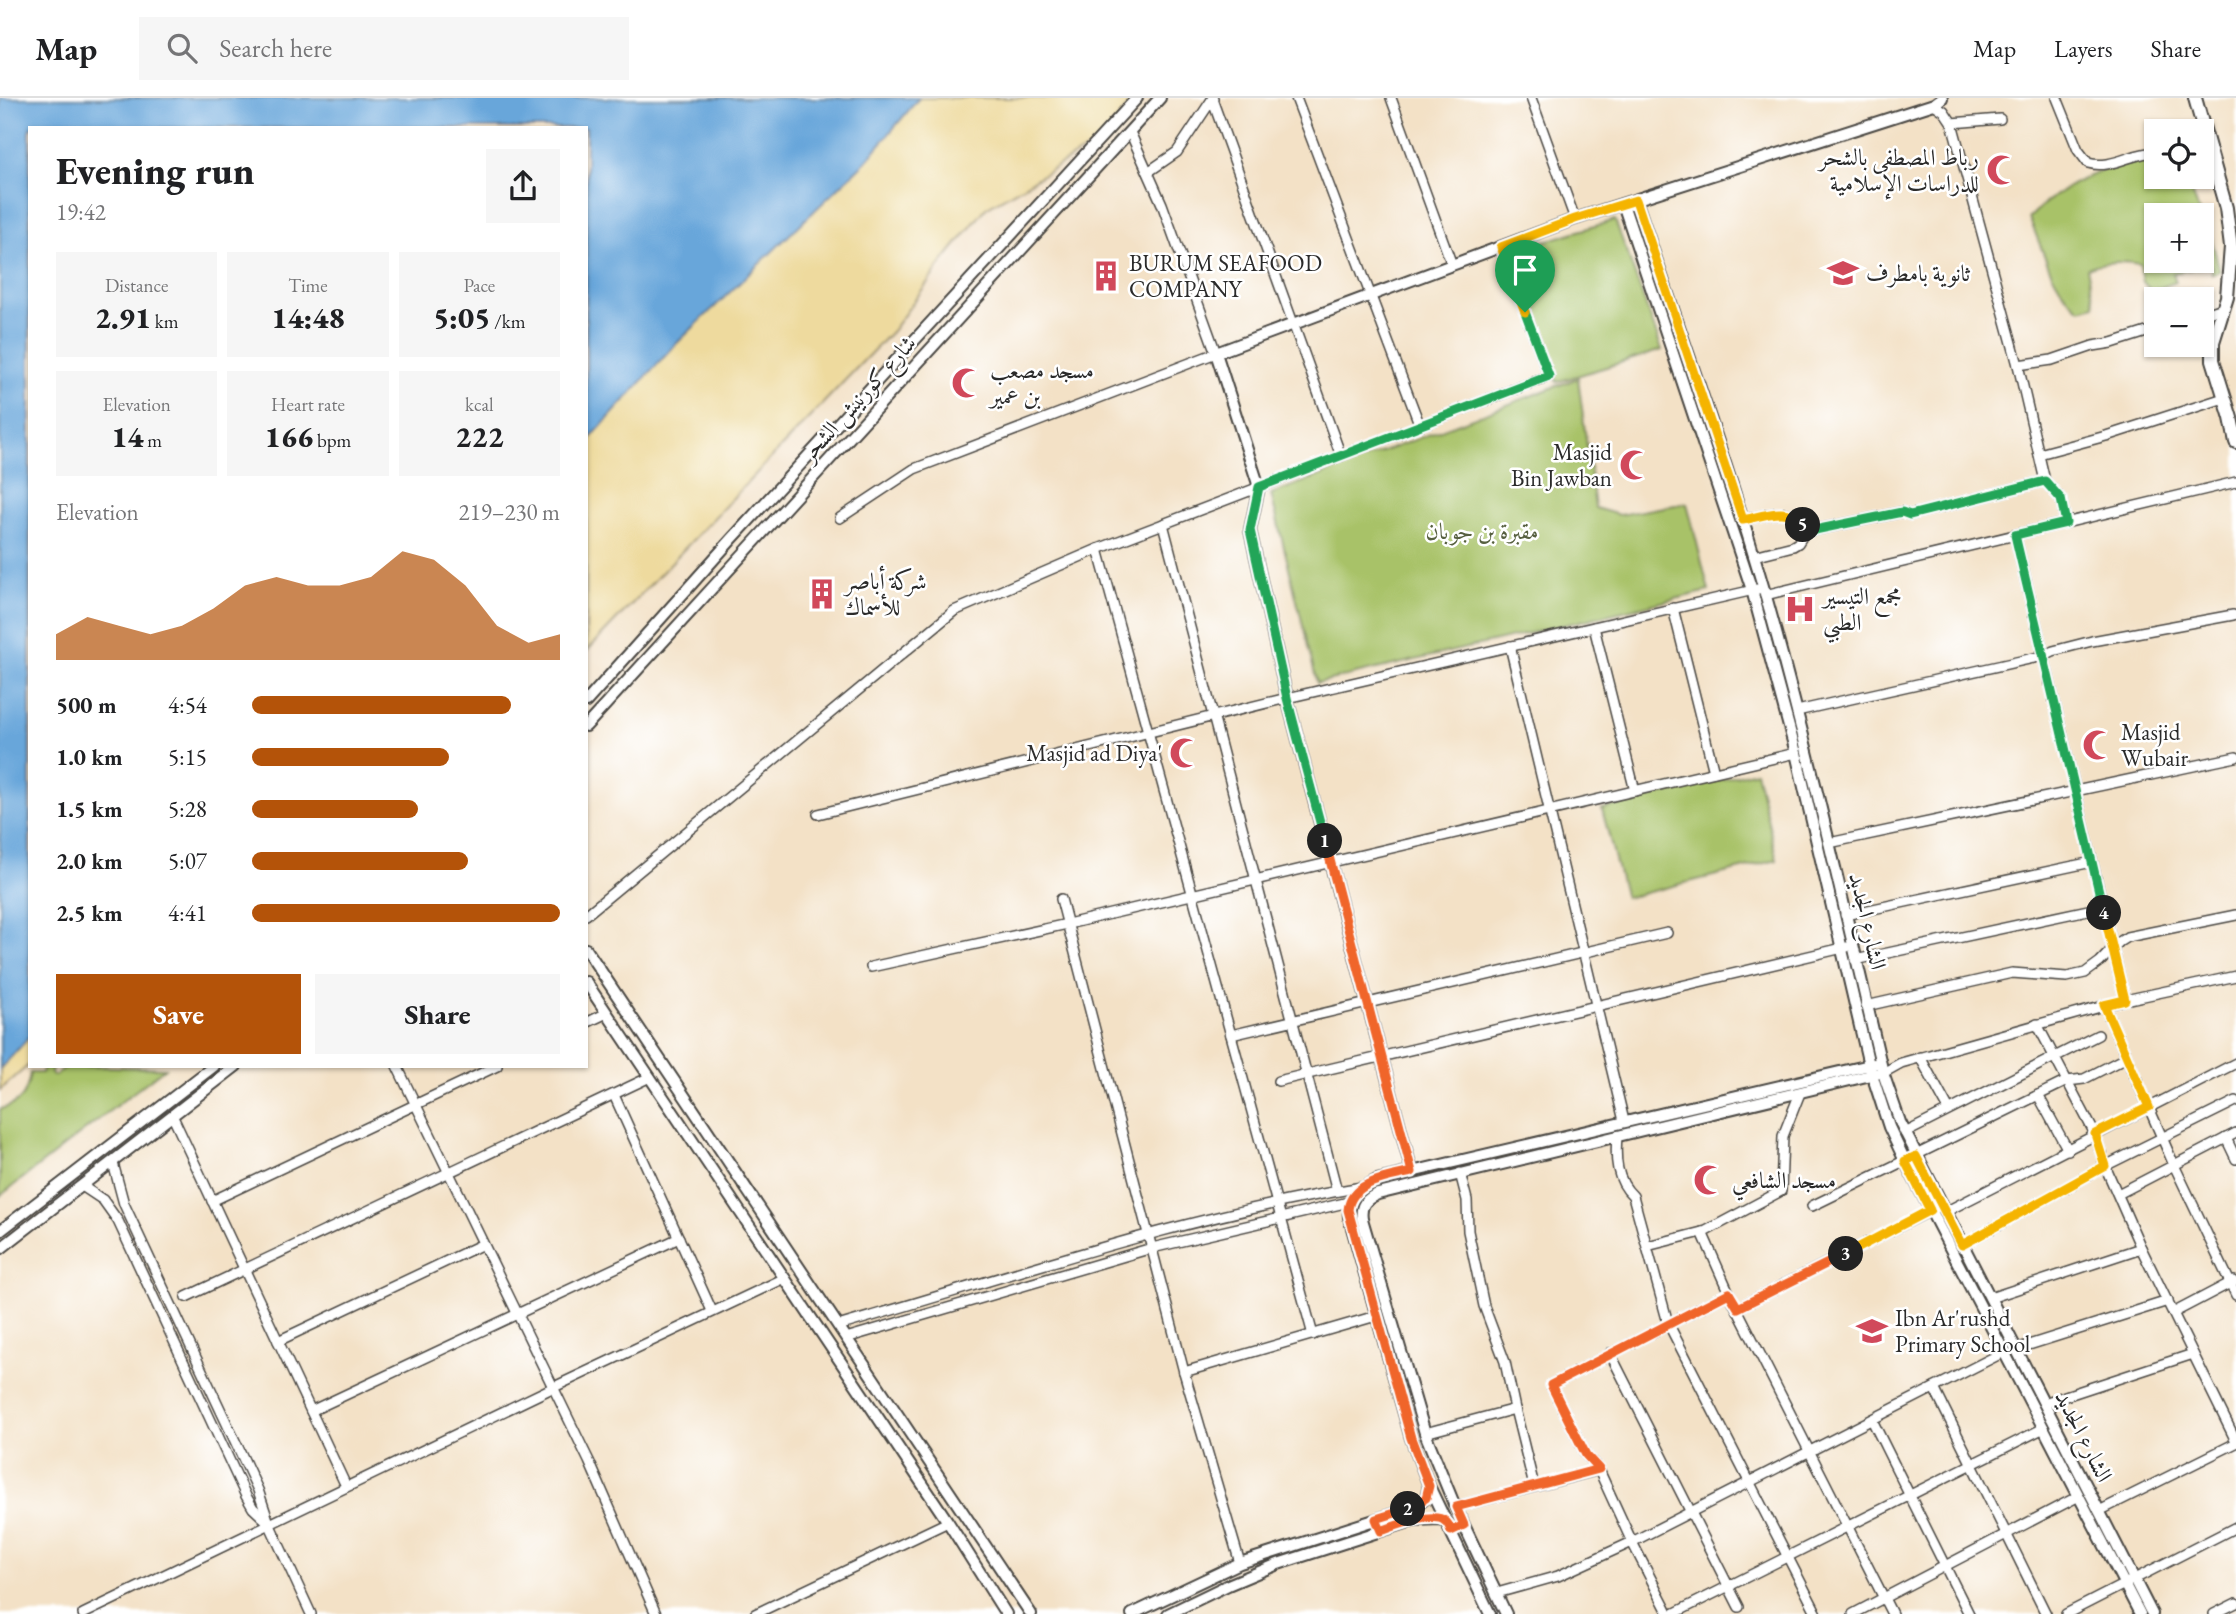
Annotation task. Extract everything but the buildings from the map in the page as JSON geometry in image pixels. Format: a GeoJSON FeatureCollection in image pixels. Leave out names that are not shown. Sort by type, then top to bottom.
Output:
{"type":"FeatureCollection","features":[{"type":"Feature","properties":{"kind":"main road"},"geometry":{"type":"LineString","coordinates":[[2195,98],[2199,119]]}},
{"type":"Feature","properties":{"kind":"main road"},"geometry":{"type":"LineString","coordinates":[[2214,173],[2226,208],[2231,247],[2227,297],[2213,342],[2213,360],[2236,442]]}},
{"type":"Feature","properties":{"kind":"street","name":"شارع كورنيش الشحر"},"geometry":{"type":"LineString","coordinates":[[588,700],[730,540],[1137,98]]}},
{"type":"Feature","properties":{"kind":"street","name":"شارع كورنيش الشحر"},"geometry":{"type":"LineString","coordinates":[[588,724],[1160,98]]}},
{"type":"Feature","properties":{"kind":"street"},"geometry":{"type":"LineString","coordinates":[[1296,98],[1420,426]]}},
{"type":"Feature","properties":{"kind":"street"},"geometry":{"type":"LineString","coordinates":[[1391,98],[1452,265]]}},
{"type":"Feature","properties":{"kind":"street"},"geometry":{"type":"LineString","coordinates":[[1531,98],[1575,219]]}},
{"type":"Feature","properties":{"kind":"street"},"geometry":{"type":"LineString","coordinates":[[2057,98],[2078,150],[2088,163],[2104,164],[2144,154]]}},
{"type":"Feature","properties":{"kind":"street"},"geometry":{"type":"LineString","coordinates":[[1148,172],[1177,152],[1212,99]]}},
{"type":"Feature","properties":{"kind":"street"},"geometry":{"type":"LineString","coordinates":[[1212,99],[1341,456]]}},
{"type":"Feature","properties":{"kind":"street"},"geometry":{"type":"LineString","coordinates":[[841,518],[914,469],[1216,353],[1575,219],[1938,101],[1952,123],[2018,365],[2045,481],[2061,499],[2066,523]]}},
{"type":"Feature","properties":{"kind":"street"},"geometry":{"type":"LineString","coordinates":[[1952,123],[2000,119]]}},
{"type":"Feature","properties":{"kind":"street"},"geometry":{"type":"LineString","coordinates":[[1130,132],[1162,204],[1216,353],[1259,487],[1250,530],[1287,698],[1412,1172]]}},
{"type":"Feature","properties":{"kind":"street","name":"الشارع الجديد"},"geometry":{"type":"LineString","coordinates":[[1636,200],[1754,556],[1796,752],[1847,947],[1889,1126],[2079,1496],[2129,1582],[2152,1614]]}},
{"type":"Feature","properties":{"kind":"street","name":"الشارع الجديد"},"geometry":{"type":"LineString","coordinates":[[1623,204],[1760,591],[1797,711],[1845,915],[1847,947],[1855,960],[1866,1006],[1876,1069],[1916,1156],[2099,1511],[2140,1614]]}},
{"type":"Feature","properties":{"kind":"street"},"geometry":{"type":"LineString","coordinates":[[588,913],[954,611],[1098,549],[1549,376],[1501,247]]}},
{"type":"Feature","properties":{"kind":"street"},"geometry":{"type":"LineString","coordinates":[[997,249],[1010,261]]}},
{"type":"Feature","properties":{"kind":"street"},"geometry":{"type":"LineString","coordinates":[[2214,311],[2224,308]]}},
{"type":"Feature","properties":{"kind":"street"},"geometry":{"type":"LineString","coordinates":[[2018,365],[2052,360],[2144,333]]}},
{"type":"Feature","properties":{"kind":"street"},"geometry":{"type":"LineString","coordinates":[[2039,454],[2106,436],[2224,397]]}},
{"type":"Feature","properties":{"kind":"street"},"geometry":{"type":"LineString","coordinates":[[1754,556],[1793,546],[1805,532],[1902,512],[1910,515],[2045,481]]}},
{"type":"Feature","properties":{"kind":"street"},"geometry":{"type":"LineString","coordinates":[[818,814],[1287,698],[1673,608],[2015,535],[2236,482]]}},
{"type":"Feature","properties":{"kind":"street"},"geometry":{"type":"LineString","coordinates":[[1743,520],[1788,513],[1797,517],[1805,532]]}},
{"type":"Feature","properties":{"kind":"street"},"geometry":{"type":"LineString","coordinates":[[1163,524],[1337,1191]]}},
{"type":"Feature","properties":{"kind":"street"},"geometry":{"type":"LineString","coordinates":[[2015,535],[2125,1000]]}},
{"type":"Feature","properties":{"kind":"street"},"geometry":{"type":"LineString","coordinates":[[730,540],[746,551]]}},
{"type":"Feature","properties":{"kind":"street"},"geometry":{"type":"LineString","coordinates":[[1098,549],[1313,1335]]}},
{"type":"Feature","properties":{"kind":"street"},"geometry":{"type":"LineString","coordinates":[[1673,608],[1714,772]]}},
{"type":"Feature","properties":{"kind":"street"},"geometry":{"type":"LineString","coordinates":[[1797,711],[2043,656],[2092,641],[2233,615]]}},
{"type":"Feature","properties":{"kind":"street"},"geometry":{"type":"LineString","coordinates":[[1594,627],[1635,791]]}},
{"type":"Feature","properties":{"kind":"street"},"geometry":{"type":"LineString","coordinates":[[1510,646],[1624,1121]]}},
{"type":"Feature","properties":{"kind":"street"},"geometry":{"type":"LineString","coordinates":[[871,967],[1331,863],[1796,752]]}},
{"type":"Feature","properties":{"kind":"street"},"geometry":{"type":"LineString","coordinates":[[1829,843],[2236,757]]}},
{"type":"Feature","properties":{"kind":"street"},"geometry":{"type":"LineString","coordinates":[[1845,915],[2092,862]]}},
{"type":"Feature","properties":{"kind":"street"},"geometry":{"type":"LineString","coordinates":[[1061,899],[1184,1372],[1240,1563]]}},
{"type":"Feature","properties":{"kind":"street"},"geometry":{"type":"LineString","coordinates":[[1855,960],[2102,907]]}},
{"type":"Feature","properties":{"kind":"street"},"geometry":{"type":"LineString","coordinates":[[1866,1006],[2012,973],[2067,977],[2085,972],[2127,937],[2236,915]]}},
{"type":"Feature","properties":{"kind":"street"},"geometry":{"type":"LineString","coordinates":[[1231,1035],[1667,933]]}},
{"type":"Feature","properties":{"kind":"street"},"geometry":{"type":"LineString","coordinates":[[1278,1081],[1847,947]]}},
{"type":"Feature","properties":{"kind":"street"},"geometry":{"type":"LineString","coordinates":[[588,952],[1031,1614]]}},
{"type":"Feature","properties":{"kind":"street"},"geometry":{"type":"LineString","coordinates":[[838,1326],[1149,1235],[1277,1203],[1362,1187],[1377,1180],[1624,1121],[1876,1069],[2104,1005],[2236,976]]}},
{"type":"Feature","properties":{"kind":"street"},"geometry":{"type":"LineString","coordinates":[[588,985],[948,1522],[1006,1614]]}},
{"type":"Feature","properties":{"kind":"street"},"geometry":{"type":"LineString","coordinates":[[2104,1005],[2174,1165],[2233,1282],[2236,1295]]}},
{"type":"Feature","properties":{"kind":"street"},"geometry":{"type":"LineString","coordinates":[[588,1022],[607,1013]]}},
{"type":"Feature","properties":{"kind":"street"},"geometry":{"type":"LineString","coordinates":[[2037,1024],[2095,1134],[2105,1166],[2141,1248],[2236,1442],[2099,1511]]}},
{"type":"Feature","properties":{"kind":"street"},"geometry":{"type":"LineString","coordinates":[[1905,1133],[2098,1035]]}},
{"type":"Feature","properties":{"kind":"street"},"geometry":{"type":"LineString","coordinates":[[1920,1057],[1950,1110]]}},
{"type":"Feature","properties":{"kind":"street"},"geometry":{"type":"LineString","coordinates":[[1812,1206],[2067,1081],[2084,1079],[2127,1058]]}},
{"type":"Feature","properties":{"kind":"street"},"geometry":{"type":"LineString","coordinates":[[1945,1212],[2236,1063]]}},
{"type":"Feature","properties":{"kind":"street"},"geometry":{"type":"LineString","coordinates":[[0,1231],[211,1068]]}},
{"type":"Feature","properties":{"kind":"street"},"geometry":{"type":"LineString","coordinates":[[0,1249],[234,1068]]}},
{"type":"Feature","properties":{"kind":"street"},"geometry":{"type":"LineString","coordinates":[[398,1068],[589,1461],[656,1614]]}},
{"type":"Feature","properties":{"kind":"street"},"geometry":{"type":"LineString","coordinates":[[212,1201],[493,1068]]}},
{"type":"Feature","properties":{"kind":"street"},"geometry":{"type":"LineString","coordinates":[[1506,1614],[1425,1433],[1363,1220],[1362,1208],[1367,1199],[1460,1173],[1800,1093],[1876,1069]]}},
{"type":"Feature","properties":{"kind":"street"},"geometry":{"type":"LineString","coordinates":[[186,1297],[650,1077]]}},
{"type":"Feature","properties":{"kind":"street"},"geometry":{"type":"LineString","coordinates":[[1647,1246],[1702,1232],[1781,1191],[1783,1136],[1800,1093]]}},
{"type":"Feature","properties":{"kind":"street"},"geometry":{"type":"LineString","coordinates":[[614,1095],[712,1311]]}},
{"type":"Feature","properties":{"kind":"street"},"geometry":{"type":"LineString","coordinates":[[2038,1095],[2068,1150]]}},
{"type":"Feature","properties":{"kind":"street"},"geometry":{"type":"LineString","coordinates":[[1962,1245],[2105,1166],[2236,1101]]}},
{"type":"Feature","properties":{"kind":"street"},"geometry":{"type":"LineString","coordinates":[[173,1117],[346,1486]]}},
{"type":"Feature","properties":{"kind":"street"},"geometry":{"type":"LineString","coordinates":[[2118,1194],[2236,1133]]}},
{"type":"Feature","properties":{"kind":"street"},"geometry":{"type":"LineString","coordinates":[[1618,1136],[1615,1156],[1622,1186],[1633,1196],[1668,1323],[1817,1614]]}},
{"type":"Feature","properties":{"kind":"street"},"geometry":{"type":"LineString","coordinates":[[2226,1138],[2236,1159]]}},
{"type":"Feature","properties":{"kind":"street"},"geometry":{"type":"LineString","coordinates":[[113,1163],[124,1203],[262,1498],[269,1523],[311,1614]]}},
{"type":"Feature","properties":{"kind":"street"},"geometry":{"type":"LineString","coordinates":[[1460,1173],[1467,1200],[1468,1231],[1484,1306],[1505,1362],[1534,1486]]}},
{"type":"Feature","properties":{"kind":"street"},"geometry":{"type":"LineString","coordinates":[[82,1186],[103,1200],[118,1221],[246,1496],[253,1508],[269,1523]]}},
{"type":"Feature","properties":{"kind":"street"},"geometry":{"type":"LineString","coordinates":[[846,1338],[1152,1248],[1349,1202],[1362,1187]]}},
{"type":"Feature","properties":{"kind":"street"},"geometry":{"type":"LineString","coordinates":[[1349,1202],[1349,1217],[1411,1438],[1429,1486],[1490,1614]]}},
{"type":"Feature","properties":{"kind":"street"},"geometry":{"type":"LineString","coordinates":[[1738,1308],[1930,1210]]}},
{"type":"Feature","properties":{"kind":"street"},"geometry":{"type":"LineString","coordinates":[[1702,1232],[1729,1293],[1892,1614]]}},
{"type":"Feature","properties":{"kind":"street"},"geometry":{"type":"LineString","coordinates":[[311,1411],[679,1238]]}},
{"type":"Feature","properties":{"kind":"street"},"geometry":{"type":"LineString","coordinates":[[278,1341],[483,1244]]}},
{"type":"Feature","properties":{"kind":"street"},"geometry":{"type":"LineString","coordinates":[[1990,1298],[2141,1248]]}},
{"type":"Feature","properties":{"kind":"street"},"geometry":{"type":"LineString","coordinates":[[83,1614],[785,1278]]}},
{"type":"Feature","properties":{"kind":"street"},"geometry":{"type":"LineString","coordinates":[[2173,1313],[2233,1282]]}},
{"type":"Feature","properties":{"kind":"street"},"geometry":{"type":"LineString","coordinates":[[1729,1293],[1551,1385],[1586,1455],[1599,1469],[1632,1542],[1671,1614],[2043,1428]]}},
{"type":"Feature","properties":{"kind":"street"},"geometry":{"type":"LineString","coordinates":[[2016,1349],[2168,1301]]}},
{"type":"Feature","properties":{"kind":"street"},"geometry":{"type":"LineString","coordinates":[[1184,1372],[1376,1316]]}},
{"type":"Feature","properties":{"kind":"street"},"geometry":{"type":"LineString","coordinates":[[1496,1593],[1558,1576],[1632,1542],[2004,1352]]}},
{"type":"Feature","properties":{"kind":"street"},"geometry":{"type":"LineString","coordinates":[[1610,1353],[1739,1607]]}},
{"type":"Feature","properties":{"kind":"street"},"geometry":{"type":"LineString","coordinates":[[2044,1403],[2193,1354]]}},
{"type":"Feature","properties":{"kind":"street"},"geometry":{"type":"LineString","coordinates":[[1934,1388],[2046,1614]]}},
{"type":"Feature","properties":{"kind":"street"},"geometry":{"type":"LineString","coordinates":[[1425,1433],[1515,1409]]}},
{"type":"Feature","properties":{"kind":"street"},"geometry":{"type":"LineString","coordinates":[[1872,1420],[1969,1614]]}},
{"type":"Feature","properties":{"kind":"street"},"geometry":{"type":"LineString","coordinates":[[1456,1507],[1599,1469]]}},
{"type":"Feature","properties":{"kind":"street"},"geometry":{"type":"LineString","coordinates":[[928,1493],[943,1484]]}},
{"type":"Feature","properties":{"kind":"street"},"geometry":{"type":"LineString","coordinates":[[1132,1614],[1240,1563],[1415,1507],[1426,1498],[1429,1486]]}},
{"type":"Feature","properties":{"kind":"street"},"geometry":{"type":"LineString","coordinates":[[1853,1614],[2079,1496]]}},
{"type":"Feature","properties":{"kind":"street"},"geometry":{"type":"LineString","coordinates":[[1168,1614],[1278,1564],[1381,1531],[1424,1519],[1440,1518],[1449,1526],[1464,1525]]}},
{"type":"Feature","properties":{"kind":"street"},"geometry":{"type":"LineString","coordinates":[[1376,1519],[1381,1531]]}},
{"type":"Feature","properties":{"kind":"street"},"geometry":{"type":"LineString","coordinates":[[755,1614],[948,1522]]}},
{"type":"Feature","properties":{"kind":"street"},"geometry":{"type":"LineString","coordinates":[[2066,1614],[2236,1527]]}},
{"type":"Feature","properties":{"kind":"street"},"geometry":{"type":"LineString","coordinates":[[2214,1614],[2236,1603]]}},
{"type":"Feature","properties":{"kind":"green space"},"geometry":{"type":"Polygon","coordinates":[[[2144,161],[2144,189],[2191,189],[2196,203],[2144,203],[2144,273],[2173,273],[2176,282],[2162,287],[2147,287],[2143,282],[2140,264],[2100,264],[2087,268],[2095,305],[2080,309],[2070,301],[2055,279],[2029,218],[2071,185],[2104,170],[2144,161]]]}},
{"type":"Feature","properties":{"kind":"green space"},"geometry":{"type":"Polygon","coordinates":[[[1615,220],[1662,350],[1557,382],[1509,252],[1615,220]]]}},
{"type":"Feature","properties":{"kind":"green space"},"geometry":{"type":"Polygon","coordinates":[[[2214,249],[2220,271],[2212,274],[2214,273],[2214,249]]]}},
{"type":"Feature","properties":{"kind":"green space","name":"مقبرة بن جوبان"},"geometry":{"type":"Polygon","coordinates":[[[1578,378],[1595,508],[1619,515],[1687,503],[1709,591],[1317,683],[1271,494],[1578,378]]]}},
{"type":"Feature","properties":{"kind":"green space"},"geometry":{"type":"Polygon","coordinates":[[[1756,771],[1777,860],[1625,898],[1602,809],[1756,771]]]}},
{"type":"Feature","properties":{"kind":"green space"},"geometry":{"type":"Polygon","coordinates":[[[43,1068],[52,1068],[51,1074],[54,1076],[64,1068],[165,1068],[0,1196],[0,1109],[14,1104],[22,1097],[30,1073],[42,1073],[43,1068]]]}},
{"type":"Feature","properties":{"kind":"sand"},"geometry":{"type":"Polygon","coordinates":[[[919,98],[1135,98],[1100,141],[986,208],[892,331],[588,650],[588,441],[674,346],[866,161],[919,98]]]}},
{"type":"Feature","properties":{"kind":"sand"},"geometry":{"type":"Polygon","coordinates":[[[28,1038],[28,1066],[0,1090],[0,1069],[28,1038]]]}},
{"type":"Feature","properties":{"kind":"water"},"geometry":{"type":"Polygon","coordinates":[[[0,98],[919,98],[866,161],[674,346],[588,441],[588,126],[28,126],[28,1038],[0,1069],[0,98]]]}},
{"type":"Feature","properties":{"kind":"place","name":"رباط المصطفى بالشحر للدراسات الإسلامية"},"geometry":{"type":"Point","coordinates":[2002,170]}},
{"type":"Feature","properties":{"kind":"place","name":"ثانوية بامطرف"},"geometry":{"type":"Point","coordinates":[1843,273]}},
{"type":"Feature","properties":{"kind":"place","name":"BURUM SEAFOOD COMPANY"},"geometry":{"type":"Point","coordinates":[1106,276]}},
{"type":"Feature","properties":{"kind":"place","name":"مسجد مصعب بن عمير"},"geometry":{"type":"Point","coordinates":[967,383]}},
{"type":"Feature","properties":{"kind":"place","name":"Masjid Bin Jawban"},"geometry":{"type":"Point","coordinates":[1635,465]}},
{"type":"Feature","properties":{"kind":"place","name":"شركة أباصر للأسماك"},"geometry":{"type":"Point","coordinates":[822,594]}},
{"type":"Feature","properties":{"kind":"place","name":"مجمع التيسير الطبي"},"geometry":{"type":"Point","coordinates":[1800,609]}},
{"type":"Feature","properties":{"kind":"place","name":"Masjid Wubair"},"geometry":{"type":"Point","coordinates":[2098,745]}},
{"type":"Feature","properties":{"kind":"place","name":"Masjid ad Diya'"},"geometry":{"type":"Point","coordinates":[1185,753]}},
{"type":"Feature","properties":{"kind":"place","name":"مسجد الشافعي"},"geometry":{"type":"Point","coordinates":[1709,1180]}},
{"type":"Feature","properties":{"kind":"place","name":"Ibn Ar'rushd Primary School"},"geometry":{"type":"Point","coordinates":[1872,1331]}},
{"type":"Feature","properties":{"kind":"route"},"geometry":{"type":"LineString","coordinates":[[1636,200],[1743,520],[1788,513],[1797,517],[1805,532],[1902,512],[1910,515],[2045,481],[2055,491],[2061,499],[2066,523],[2015,535],[2125,1000],[2104,1005],[2149,1107],[2095,1134],[2105,1166],[1962,1245],[1916,1156],[1905,1161],[1930,1210],[1738,1308],[1729,1293],[1551,1385],[1586,1455],[1599,1469],[1456,1507],[1464,1525],[1451,1531],[1447,1522],[1440,1518],[1415,1520],[1381,1531],[1376,1519],[1415,1507],[1426,1498],[1429,1486],[1411,1438],[1348,1210],[1349,1202],[1362,1187],[1377,1180],[1412,1172],[1287,698],[1250,530],[1259,487],[1549,376],[1525,312],[1501,247],[1575,219],[1636,200]]}}]}
